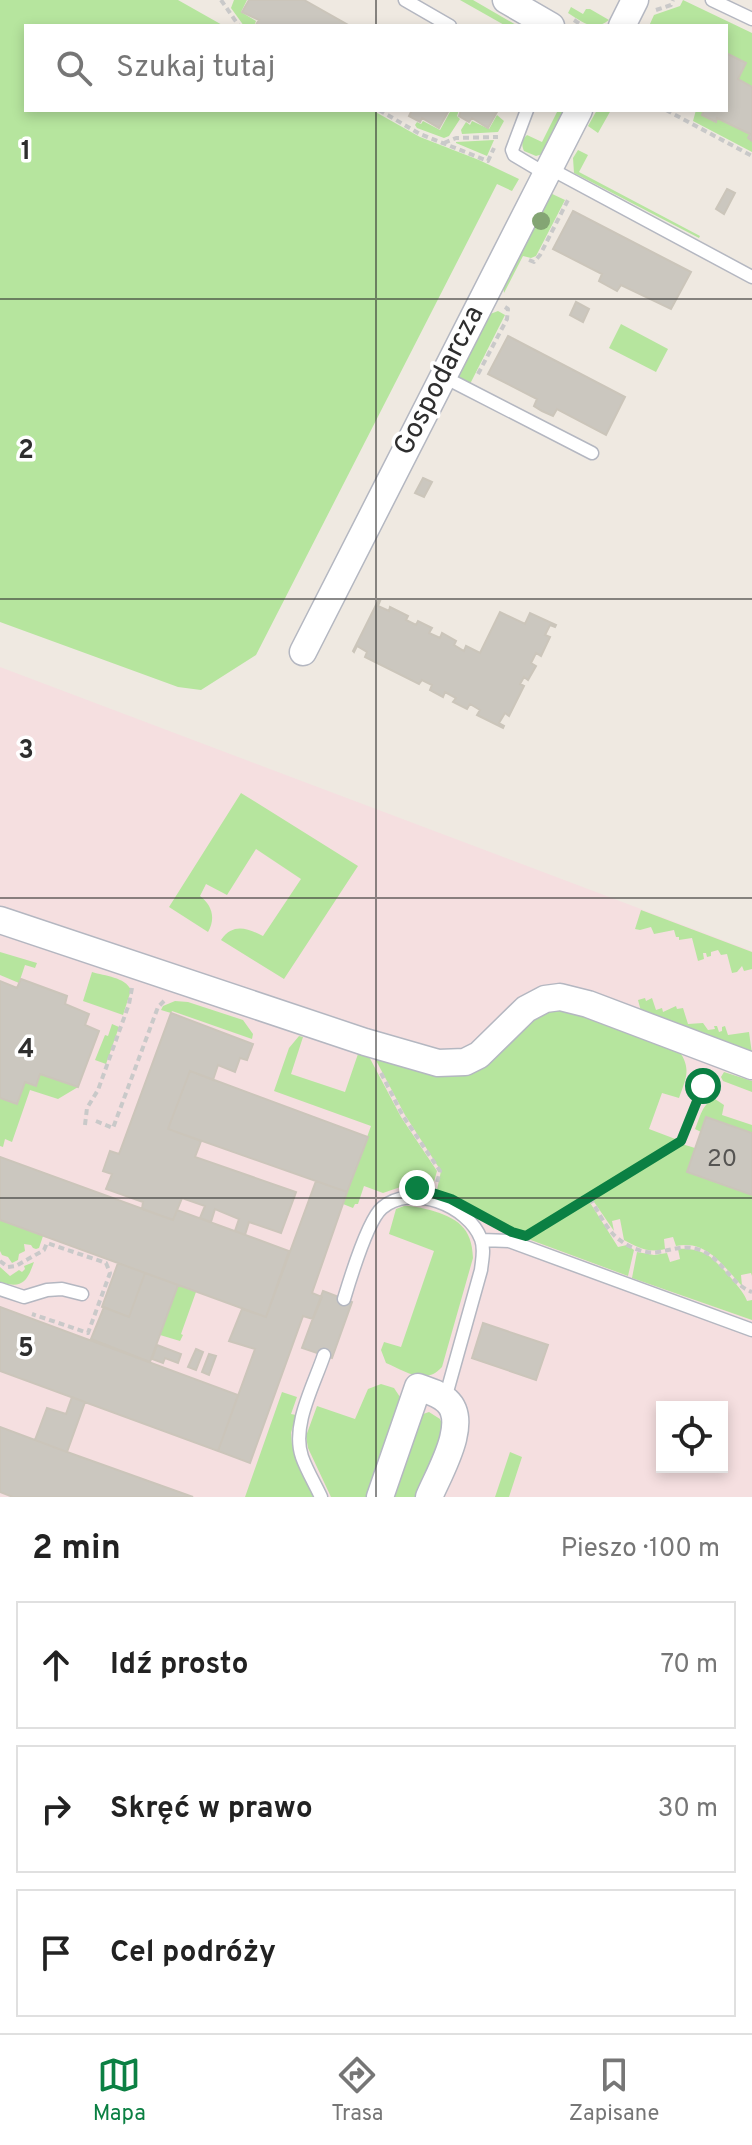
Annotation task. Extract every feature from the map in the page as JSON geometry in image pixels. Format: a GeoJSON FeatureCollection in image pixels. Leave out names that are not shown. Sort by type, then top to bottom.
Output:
{"type":"FeatureCollection","features":[{"type":"Feature","properties":{"kind":"street"},"geometry":{"type":"LineString","coordinates":[[506,0],[548,24]]}},
{"type":"Feature","properties":{"kind":"street"},"geometry":{"type":"LineString","coordinates":[[623,24],[635,0]]}},
{"type":"Feature","properties":{"kind":"street","name":"Gospodarcza"},"geometry":{"type":"LineString","coordinates":[[303,652],[578,112]]}},
{"type":"Feature","properties":{"kind":"street"},"geometry":{"type":"LineString","coordinates":[[0,920],[365,1042],[438,1063],[465,1062],[479,1055],[526,1009],[545,999],[560,997],[588,1004],[752,1066]]}},
{"type":"Feature","properties":{"kind":"street"},"geometry":{"type":"LineString","coordinates":[[380,1497],[418,1387],[435,1393],[453,1408],[456,1432],[429,1497]]}},
{"type":"Feature","properties":{"kind":"lane"},"geometry":{"type":"LineString","coordinates":[[405,0],[447,24]]}},
{"type":"Feature","properties":{"kind":"lane"},"geometry":{"type":"LineString","coordinates":[[712,0],[752,19]]}},
{"type":"Feature","properties":{"kind":"lane"},"geometry":{"type":"LineString","coordinates":[[526,112],[512,150],[514,155],[752,277]]}},
{"type":"Feature","properties":{"kind":"lane"},"geometry":{"type":"LineString","coordinates":[[442,376],[592,453]]}},
{"type":"Feature","properties":{"kind":"lane"},"geometry":{"type":"LineString","coordinates":[[344,1299],[376,1215],[391,1202],[403,1197],[419,1197],[449,1205],[474,1227],[482,1240],[481,1270],[445,1399]]}},
{"type":"Feature","properties":{"kind":"lane"},"geometry":{"type":"LineString","coordinates":[[482,1240],[509,1241],[752,1330]]}},
{"type":"Feature","properties":{"kind":"lane"},"geometry":{"type":"LineString","coordinates":[[0,1289],[24,1297],[62,1289],[82,1294]]}},
{"type":"Feature","properties":{"kind":"lane"},"geometry":{"type":"LineString","coordinates":[[321,1497],[302,1457],[298,1435],[324,1355]]}},
{"type":"Feature","properties":{"kind":"path"},"geometry":{"type":"LineString","coordinates":[[221,0],[238,24]]}},
{"type":"Feature","properties":{"kind":"path"},"geometry":{"type":"LineString","coordinates":[[382,112],[420,134],[488,161]]}},
{"type":"Feature","properties":{"kind":"path"},"geometry":{"type":"LineString","coordinates":[[670,112],[752,156]]}},
{"type":"Feature","properties":{"kind":"path"},"geometry":{"type":"LineString","coordinates":[[444,143],[456,138],[500,137]]}},
{"type":"Feature","properties":{"kind":"path"},"geometry":{"type":"LineString","coordinates":[[85,1125],[87,1108],[98,1090],[129,1004],[132,991],[129,981]]}},
{"type":"Feature","properties":{"kind":"path"},"geometry":{"type":"LineString","coordinates":[[96,1121],[113,1128],[158,1007],[163,1000],[171,998]]}},
{"type":"Feature","properties":{"kind":"path"},"geometry":{"type":"LineString","coordinates":[[530,1234],[681,1141],[703,1086]]}},
{"type":"Feature","properties":{"kind":"path"},"geometry":{"type":"LineString","coordinates":[[396,1103],[440,1171],[434,1193]]}},
{"type":"Feature","properties":{"kind":"path"},"geometry":{"type":"LineString","coordinates":[[590,1198],[615,1236],[637,1249],[655,1253],[682,1246],[701,1250],[711,1255],[742,1288],[752,1292]]}},
{"type":"Feature","properties":{"kind":"shaded area"},"geometry":{"type":"Polygon","coordinates":[[[0,667],[752,951],[752,1497],[0,1497],[0,667]]]}},
{"type":"Feature","properties":{"kind":"green space"},"geometry":{"type":"Polygon","coordinates":[[[0,0],[178,0],[220,24],[24,24],[24,112],[376,112],[420,137],[519,179],[512,191],[497,184],[256,655],[201,690],[178,687],[0,622],[0,0]]]}},
{"type":"Feature","properties":{"kind":"green space"},"geometry":{"type":"Polygon","coordinates":[[[234,0],[247,0],[241,12],[256,21],[255,24],[243,24],[231,8],[234,0]]]}},
{"type":"Feature","properties":{"kind":"green space"},"geometry":{"type":"Polygon","coordinates":[[[460,0],[473,0],[515,24],[502,24],[460,0]]]}},
{"type":"Feature","properties":{"kind":"green space"},"geometry":{"type":"Polygon","coordinates":[[[683,0],[752,33],[752,87],[738,79],[746,63],[728,54],[728,24],[650,24],[654,15],[680,6],[683,0]]]}},
{"type":"Feature","properties":{"kind":"green space"},"geometry":{"type":"Polygon","coordinates":[[[571,7],[583,14],[590,9],[609,20],[604,24],[588,24],[568,13],[571,7]]]}},
{"type":"Feature","properties":{"kind":"green space"},"geometry":{"type":"Polygon","coordinates":[[[450,112],[458,112],[460,119],[449,136],[444,138],[415,125],[423,121],[440,130],[450,112]]]}},
{"type":"Feature","properties":{"kind":"green space"},"geometry":{"type":"Polygon","coordinates":[[[557,112],[567,112],[546,153],[536,156],[522,147],[527,135],[542,142],[557,112]]]}},
{"type":"Feature","properties":{"kind":"green space"},"geometry":{"type":"Polygon","coordinates":[[[596,112],[610,112],[598,133],[588,126],[596,112]]]}},
{"type":"Feature","properties":{"kind":"green space"},"geometry":{"type":"Polygon","coordinates":[[[695,112],[703,112],[702,115],[716,121],[717,118],[750,134],[748,138],[752,141],[752,152],[693,121],[695,112]]]}},
{"type":"Feature","properties":{"kind":"green space"},"geometry":{"type":"Polygon","coordinates":[[[497,115],[504,121],[498,132],[462,134],[466,122],[470,125],[472,121],[489,129],[497,115]]]}},
{"type":"Feature","properties":{"kind":"green space"},"geometry":{"type":"Polygon","coordinates":[[[494,140],[487,156],[456,143],[456,142],[494,140]]]}},
{"type":"Feature","properties":{"kind":"green space"},"geometry":{"type":"Polygon","coordinates":[[[578,150],[588,155],[579,172],[699,238],[574,173],[573,158],[578,150]]]}},
{"type":"Feature","properties":{"kind":"green space"},"geometry":{"type":"Polygon","coordinates":[[[548,192],[565,200],[536,256],[523,256],[504,293],[502,280],[548,192]]]}},
{"type":"Feature","properties":{"kind":"green space"},"geometry":{"type":"Polygon","coordinates":[[[498,311],[505,315],[470,384],[461,380],[458,375],[485,316],[498,311]]]}},
{"type":"Feature","properties":{"kind":"green space"},"geometry":{"type":"Polygon","coordinates":[[[621,324],[668,349],[656,372],[609,348],[621,324]]]}},
{"type":"Feature","properties":{"kind":"green space"},"geometry":{"type":"Polygon","coordinates":[[[241,793],[358,866],[284,979],[221,940],[235,929],[263,936],[301,879],[256,849],[227,895],[206,884],[200,896],[212,912],[208,932],[169,907],[241,793]]]}},
{"type":"Feature","properties":{"kind":"green space"},"geometry":{"type":"Polygon","coordinates":[[[641,910],[752,952],[752,969],[744,971],[742,966],[732,973],[727,954],[721,955],[718,950],[707,957],[703,953],[704,959],[698,961],[692,938],[679,940],[674,930],[654,934],[651,927],[635,929],[641,910]]]}},
{"type":"Feature","properties":{"kind":"green space"},"geometry":{"type":"Polygon","coordinates":[[[0,952],[37,963],[35,968],[25,965],[19,983],[0,975],[0,952]]]}},
{"type":"Feature","properties":{"kind":"green space"},"geometry":{"type":"Polygon","coordinates":[[[92,972],[124,982],[131,990],[123,1015],[83,1001],[92,972]]]}},
{"type":"Feature","properties":{"kind":"green space"},"geometry":{"type":"Polygon","coordinates":[[[645,998],[646,1001],[652,998],[656,1010],[662,1008],[663,1012],[676,1006],[677,1009],[683,1008],[688,1024],[703,1023],[708,1030],[717,1026],[719,1032],[725,1026],[728,1035],[749,1032],[752,1054],[642,1015],[638,1000],[645,998]]]}},
{"type":"Feature","properties":{"kind":"green space"},"geometry":{"type":"Polygon","coordinates":[[[175,1001],[188,1002],[243,1020],[253,1034],[252,1039],[161,1010],[175,1001]]]}},
{"type":"Feature","properties":{"kind":"green space"},"geometry":{"type":"Polygon","coordinates":[[[557,1007],[676,1047],[686,1066],[684,1084],[679,1098],[662,1093],[649,1129],[678,1140],[527,1233],[437,1190],[441,1171],[405,1115],[371,1051],[433,1072],[557,1007]]]}},
{"type":"Feature","properties":{"kind":"green space"},"geometry":{"type":"Polygon","coordinates":[[[112,1024],[119,1027],[106,1064],[95,1060],[112,1024]]]}},
{"type":"Feature","properties":{"kind":"green space"},"geometry":{"type":"Polygon","coordinates":[[[299,1036],[303,1037],[291,1074],[345,1092],[358,1054],[340,1048],[365,1049],[401,1117],[437,1171],[432,1189],[409,1184],[383,1193],[364,1186],[358,1204],[353,1208],[343,1204],[371,1126],[274,1091],[289,1048],[299,1036]]]}},
{"type":"Feature","properties":{"kind":"green space"},"geometry":{"type":"Polygon","coordinates":[[[724,1072],[752,1081],[752,1092],[723,1081],[721,1077],[724,1072]]]}},
{"type":"Feature","properties":{"kind":"green space"},"geometry":{"type":"Polygon","coordinates":[[[40,1074],[78,1087],[58,1099],[30,1090],[12,1142],[5,1139],[3,1147],[0,1146],[0,1098],[17,1104],[25,1082],[36,1086],[40,1074]]]}},
{"type":"Feature","properties":{"kind":"green space"},"geometry":{"type":"Polygon","coordinates":[[[715,1099],[724,1105],[722,1115],[752,1125],[752,1133],[706,1117],[701,1132],[695,1129],[704,1107],[715,1099]]]}},
{"type":"Feature","properties":{"kind":"green space"},"geometry":{"type":"Polygon","coordinates":[[[682,1144],[695,1148],[687,1172],[752,1195],[752,1276],[751,1273],[741,1275],[742,1286],[714,1256],[697,1247],[676,1246],[673,1237],[664,1239],[665,1249],[659,1250],[644,1249],[624,1240],[620,1219],[612,1221],[614,1231],[592,1199],[682,1144]]]}},
{"type":"Feature","properties":{"kind":"green space"},"geometry":{"type":"Polygon","coordinates":[[[589,1201],[618,1247],[627,1245],[634,1250],[628,1276],[528,1239],[589,1201]]]}},
{"type":"Feature","properties":{"kind":"green space"},"geometry":{"type":"Polygon","coordinates":[[[404,1206],[430,1210],[455,1221],[466,1231],[472,1247],[473,1258],[442,1367],[429,1376],[408,1373],[386,1363],[381,1350],[384,1342],[401,1347],[434,1251],[389,1234],[396,1209],[404,1206]]]}},
{"type":"Feature","properties":{"kind":"green space"},"geometry":{"type":"Polygon","coordinates":[[[0,1220],[43,1236],[39,1248],[24,1244],[25,1251],[12,1263],[0,1251],[0,1220]]]}},
{"type":"Feature","properties":{"kind":"green space"},"geometry":{"type":"Polygon","coordinates":[[[678,1249],[702,1252],[718,1264],[747,1301],[752,1300],[752,1320],[632,1278],[637,1252],[654,1255],[667,1253],[670,1262],[680,1259],[678,1249]]]}},
{"type":"Feature","properties":{"kind":"green space"},"geometry":{"type":"Polygon","coordinates":[[[34,1262],[23,1282],[14,1285],[0,1282],[0,1267],[10,1276],[19,1270],[22,1272],[24,1266],[34,1262]]]}},
{"type":"Feature","properties":{"kind":"green space"},"geometry":{"type":"Polygon","coordinates":[[[178,1285],[196,1292],[180,1341],[160,1335],[178,1285]]]}},
{"type":"Feature","properties":{"kind":"green space"},"geometry":{"type":"Polygon","coordinates":[[[381,1384],[394,1388],[402,1400],[371,1497],[331,1497],[308,1448],[306,1436],[317,1406],[355,1419],[368,1389],[381,1384]]]}},
{"type":"Feature","properties":{"kind":"green space"},"geometry":{"type":"Polygon","coordinates":[[[282,1392],[297,1397],[291,1414],[296,1415],[291,1433],[292,1445],[314,1497],[245,1497],[282,1392]]]}},
{"type":"Feature","properties":{"kind":"green space"},"geometry":{"type":"Polygon","coordinates":[[[429,1412],[440,1419],[446,1433],[422,1497],[389,1497],[420,1415],[429,1412]]]}},
{"type":"Feature","properties":{"kind":"green space"},"geometry":{"type":"Polygon","coordinates":[[[510,1452],[522,1457],[509,1497],[495,1497],[510,1452]]]}},
{"type":"Feature","properties":{"kind":"building"},"geometry":{"type":"Polygon","coordinates":[[[249,0],[304,0],[346,24],[256,24],[259,20],[242,12],[249,0]]]}},
{"type":"Feature","properties":{"kind":"building"},"geometry":{"type":"Polygon","coordinates":[[[728,54],[746,63],[738,79],[752,87],[752,141],[748,138],[750,134],[717,118],[716,122],[702,115],[703,112],[728,112],[728,54]]]}},
{"type":"Feature","properties":{"kind":"building"},"geometry":{"type":"Polygon","coordinates":[[[411,112],[448,112],[439,128],[422,118],[420,122],[409,116],[411,112]]]}},
{"type":"Feature","properties":{"kind":"building"},"geometry":{"type":"Polygon","coordinates":[[[460,112],[497,112],[488,128],[472,118],[469,122],[459,116],[460,112]]]}},
{"type":"Feature","properties":{"kind":"building"},"geometry":{"type":"Polygon","coordinates":[[[727,189],[735,193],[724,214],[716,209],[727,189]]]}},
{"type":"Feature","properties":{"kind":"building"},"geometry":{"type":"Polygon","coordinates":[[[573,211],[691,272],[671,309],[621,285],[617,291],[599,281],[602,274],[553,249],[573,211]]]}},
{"type":"Feature","properties":{"kind":"building"},"geometry":{"type":"Polygon","coordinates":[[[576,302],[589,309],[583,322],[570,315],[576,302]]]}},
{"type":"Feature","properties":{"kind":"building"},"geometry":{"type":"Polygon","coordinates":[[[508,336],[625,397],[606,435],[557,409],[553,416],[542,411],[534,406],[537,399],[488,374],[508,336]]]}},
{"type":"Feature","properties":{"kind":"building"},"geometry":{"type":"Polygon","coordinates":[[[423,478],[432,482],[424,497],[415,493],[423,478]]]}},
{"type":"Feature","properties":{"kind":"building"},"geometry":{"type":"Polygon","coordinates":[[[378,601],[378,606],[389,611],[390,607],[408,616],[406,620],[416,625],[418,621],[432,628],[429,633],[440,638],[442,633],[456,641],[454,645],[464,651],[466,646],[480,653],[500,612],[525,624],[530,613],[556,625],[550,625],[545,635],[550,637],[541,656],[536,653],[531,663],[536,666],[528,680],[524,677],[520,684],[524,686],[509,716],[505,713],[499,723],[503,728],[477,715],[480,710],[470,704],[467,709],[453,702],[456,698],[445,692],[443,697],[430,690],[432,685],[422,680],[419,684],[365,657],[367,652],[357,646],[353,651],[378,601]]]}},
{"type":"Feature","properties":{"kind":"building"},"geometry":{"type":"Polygon","coordinates":[[[21,979],[67,996],[65,1004],[89,1014],[85,1025],[99,1031],[78,1087],[40,1074],[36,1086],[25,1082],[17,1104],[0,1098],[0,981],[17,988],[21,979]]]}},
{"type":"Feature","properties":{"kind":"building"},"geometry":{"type":"Polygon","coordinates":[[[171,1013],[253,1044],[247,1060],[240,1058],[235,1072],[218,1065],[213,1080],[190,1071],[168,1129],[201,1141],[195,1157],[296,1192],[281,1233],[249,1222],[245,1235],[235,1231],[239,1219],[215,1209],[211,1222],[200,1218],[205,1206],[182,1198],[173,1220],[142,1209],[143,1202],[106,1189],[112,1174],[103,1171],[110,1151],[119,1154],[171,1013]]]}},
{"type":"Feature","properties":{"kind":"building"},"geometry":{"type":"Polygon","coordinates":[[[190,1071],[368,1137],[347,1192],[168,1129],[190,1071]]]}},
{"type":"Feature","properties":{"kind":"building"},"geometry":{"type":"Polygon","coordinates":[[[706,1117],[752,1133],[752,1195],[687,1172],[706,1117]]]}},
{"type":"Feature","properties":{"kind":"building"},"geometry":{"type":"Polygon","coordinates":[[[0,1157],[173,1220],[177,1210],[289,1251],[266,1317],[0,1220],[0,1157]]]}},
{"type":"Feature","properties":{"kind":"building"},"geometry":{"type":"Polygon","coordinates":[[[316,1181],[347,1192],[312,1293],[322,1297],[313,1319],[303,1316],[250,1463],[218,1451],[255,1349],[229,1341],[242,1309],[266,1317],[316,1181]]]}},
{"type":"Feature","properties":{"kind":"building"},"geometry":{"type":"Polygon","coordinates":[[[118,1263],[145,1273],[129,1317],[102,1307],[118,1263]]]}},
{"type":"Feature","properties":{"kind":"building"},"geometry":{"type":"Polygon","coordinates":[[[145,1273],[178,1285],[150,1362],[91,1339],[104,1307],[129,1317],[145,1273]]]}},
{"type":"Feature","properties":{"kind":"building"},"geometry":{"type":"Polygon","coordinates":[[[323,1291],[352,1302],[332,1358],[302,1348],[323,1291]]]}},
{"type":"Feature","properties":{"kind":"building"},"geometry":{"type":"Polygon","coordinates":[[[0,1307],[238,1395],[218,1451],[0,1371],[0,1307]]]}},
{"type":"Feature","properties":{"kind":"building"},"geometry":{"type":"Polygon","coordinates":[[[483,1323],[548,1345],[536,1380],[472,1358],[483,1323]]]}},
{"type":"Feature","properties":{"kind":"building"},"geometry":{"type":"Polygon","coordinates":[[[157,1345],[181,1354],[178,1363],[165,1358],[163,1363],[152,1359],[157,1345]]]}},
{"type":"Feature","properties":{"kind":"building"},"geometry":{"type":"Polygon","coordinates":[[[196,1349],[203,1352],[196,1370],[188,1367],[196,1349]]]}},
{"type":"Feature","properties":{"kind":"building"},"geometry":{"type":"Polygon","coordinates":[[[209,1354],[216,1356],[209,1375],[202,1372],[209,1354]]]}},
{"type":"Feature","properties":{"kind":"building"},"geometry":{"type":"Polygon","coordinates":[[[72,1397],[85,1402],[67,1452],[35,1440],[47,1408],[66,1414],[72,1397]]]}},
{"type":"Feature","properties":{"kind":"building"},"geometry":{"type":"Polygon","coordinates":[[[0,1427],[193,1497],[13,1497],[0,1492],[0,1427]]]}},
{"type":"Feature","properties":{"kind":"route"},"geometry":{"type":"LineString","coordinates":[[417,1188],[451,1199],[512,1232],[526,1236],[681,1141],[703,1086]]}}]}
